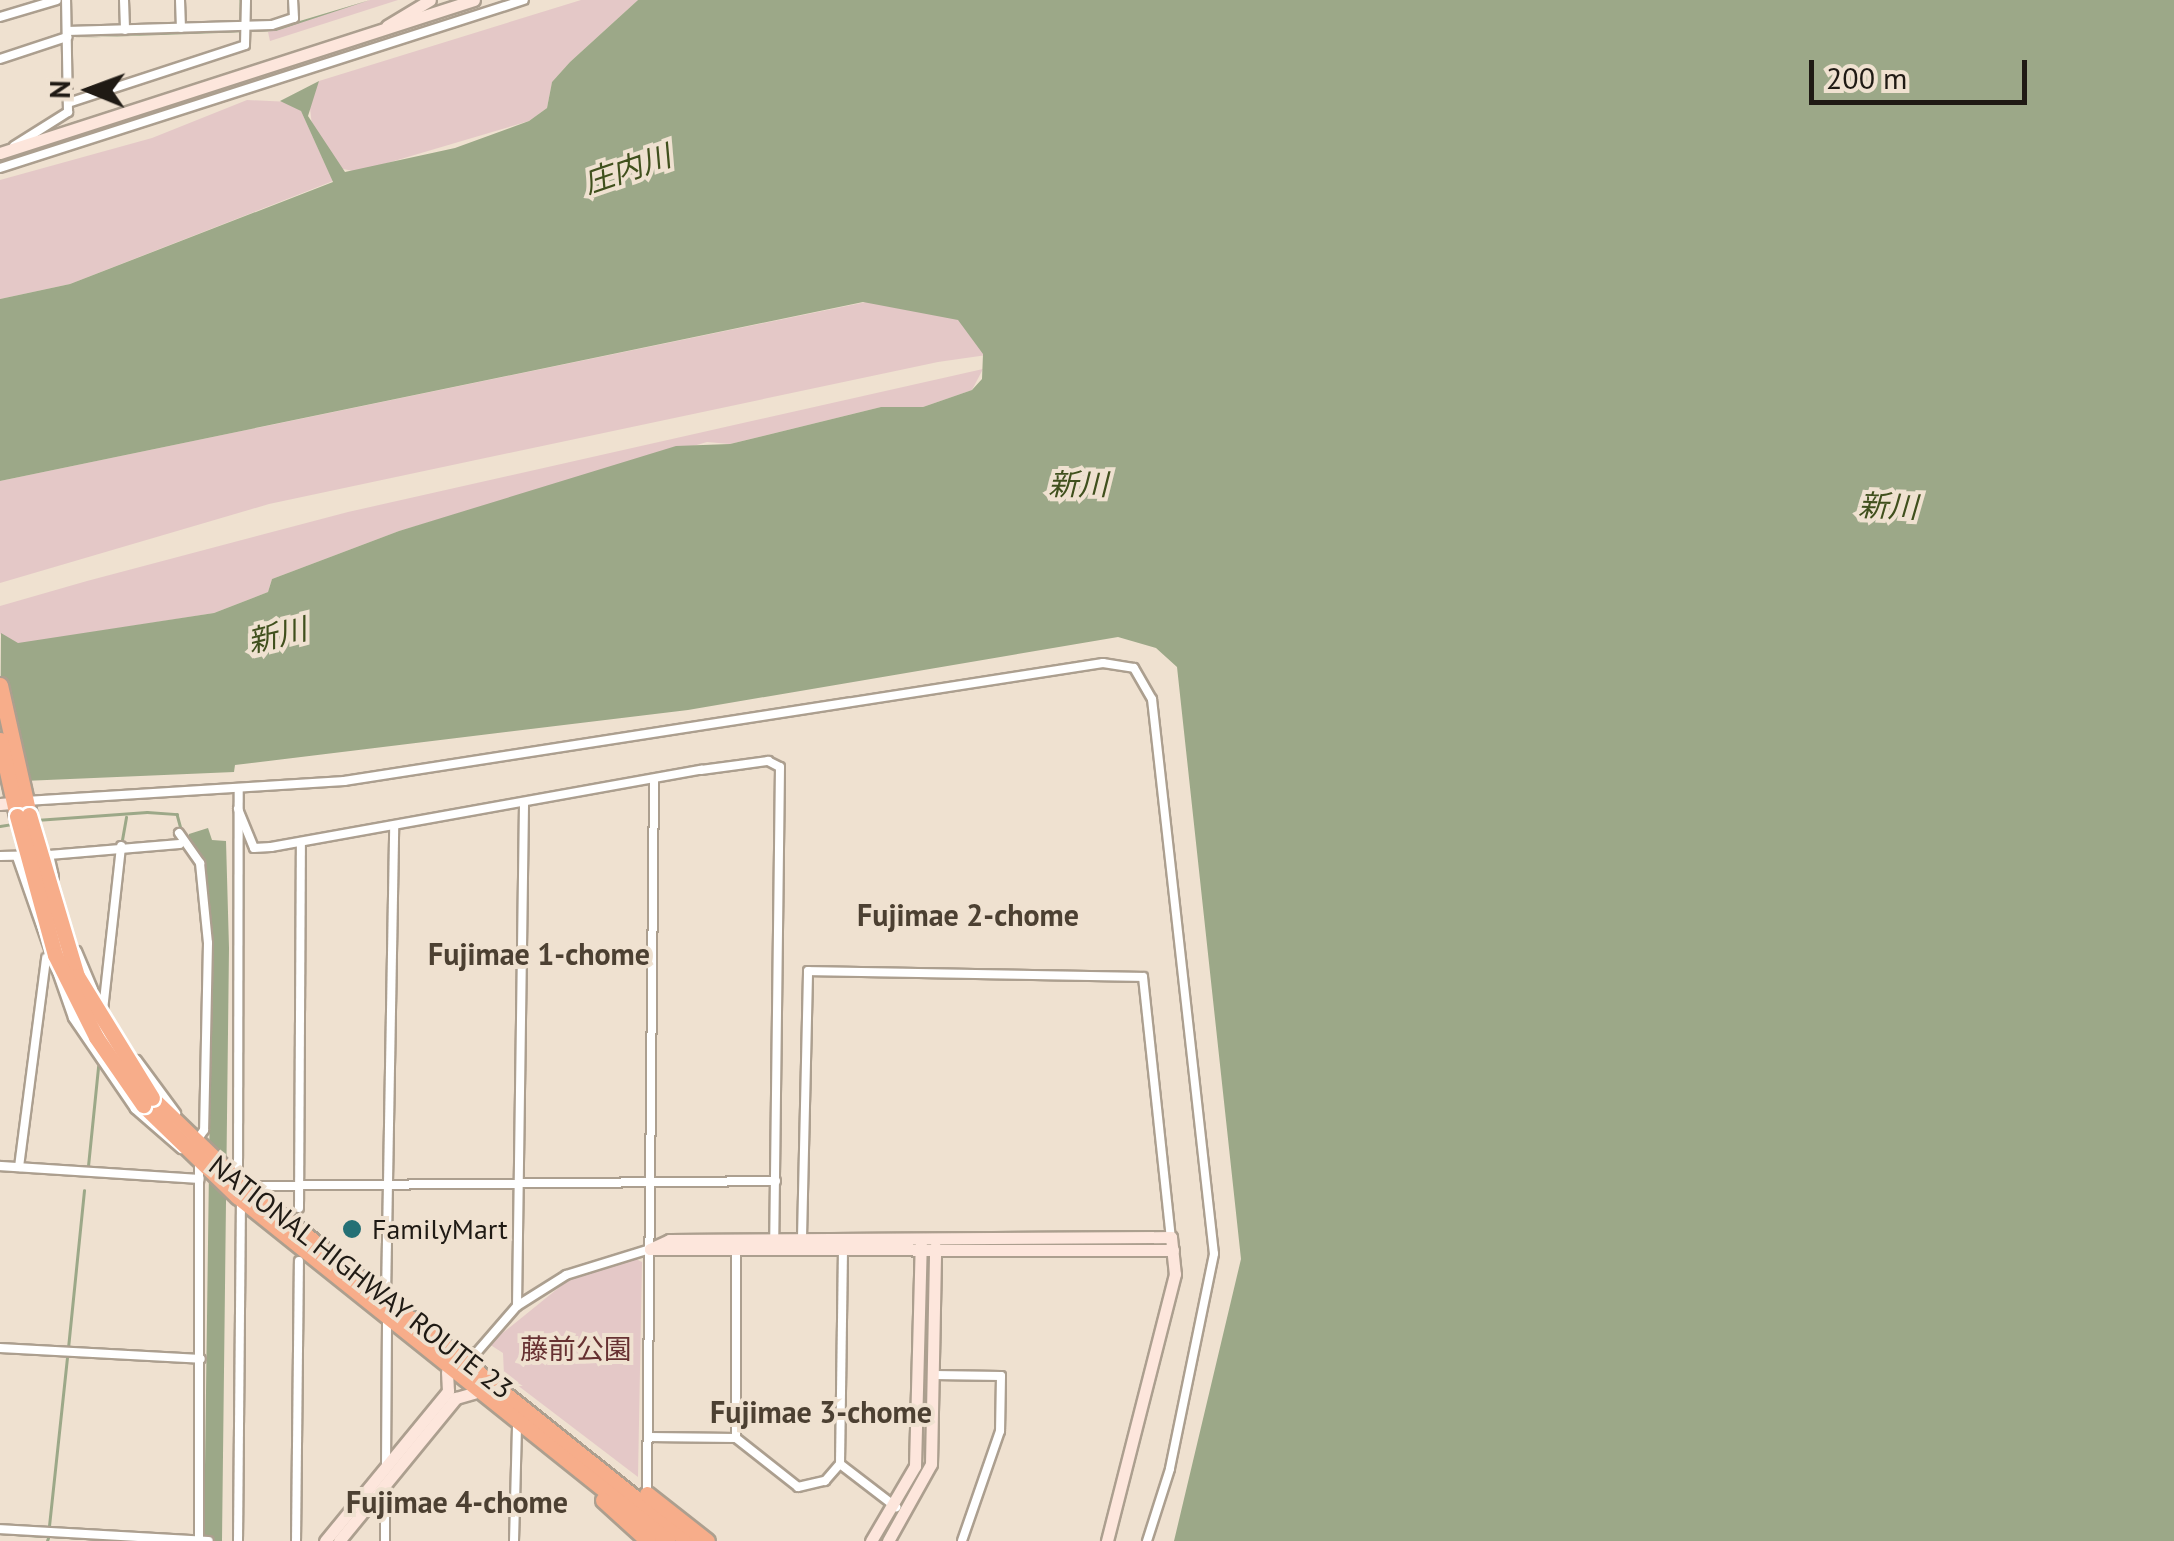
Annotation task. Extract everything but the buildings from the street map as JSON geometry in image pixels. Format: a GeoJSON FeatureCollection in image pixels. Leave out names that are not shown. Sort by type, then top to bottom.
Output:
{"type":"FeatureCollection","features":[{"type":"Feature","properties":{"kind":"highway","name":"NATIONAL HIGHWAY ROUTE 23"},"geometry":{"type":"LineString","coordinates":[[0,685],[18,805]]}},
{"type":"Feature","properties":{"kind":"highway","name":"NATIONAL HIGHWAY ROUTE 23"},"geometry":{"type":"LineString","coordinates":[[0,740],[18,805],[77,976],[148,1102],[195,1154],[507,1392],[668,1541]]}},
{"type":"Feature","properties":{"kind":"highway","name":"NATIONAL HIGHWAY ROUTE 23"},"geometry":{"type":"LineString","coordinates":[[241,1191],[256,1210],[688,1541]]}},
{"type":"Feature","properties":{"kind":"highway"},"geometry":{"type":"LineString","coordinates":[[256,1210],[648,1541]]}},
{"type":"Feature","properties":{"kind":"highway"},"geometry":{"type":"LineString","coordinates":[[507,1392],[707,1541]]}},
{"type":"Feature","properties":{"kind":"street"},"geometry":{"type":"LineString","coordinates":[[0,17],[57,0]]}},
{"type":"Feature","properties":{"kind":"street"},"geometry":{"type":"LineString","coordinates":[[5,151],[68,112],[66,0]]}},
{"type":"Feature","properties":{"kind":"street"},"geometry":{"type":"LineString","coordinates":[[124,0],[125,30]]}},
{"type":"Feature","properties":{"kind":"street"},"geometry":{"type":"LineString","coordinates":[[180,0],[181,28]]}},
{"type":"Feature","properties":{"kind":"street"},"geometry":{"type":"LineString","coordinates":[[68,102],[244,46],[246,0]]}},
{"type":"Feature","properties":{"kind":"street"},"geometry":{"type":"LineString","coordinates":[[0,59],[67,34],[247,29],[294,18],[293,0]]}},
{"type":"Feature","properties":{"kind":"street"},"geometry":{"type":"LineString","coordinates":[[386,28],[430,0]]}},
{"type":"Feature","properties":{"kind":"street"},"geometry":{"type":"LineString","coordinates":[[5,151],[474,0]]}},
{"type":"Feature","properties":{"kind":"street"},"geometry":{"type":"LineString","coordinates":[[0,168],[524,0]]}},
{"type":"Feature","properties":{"kind":"street"},"geometry":{"type":"LineString","coordinates":[[18,805],[344,780],[1103,663],[1134,668],[1152,700],[1214,1254],[1170,1469],[1148,1541]]}},
{"type":"Feature","properties":{"kind":"street"},"geometry":{"type":"LineString","coordinates":[[238,809],[254,848],[302,843],[768,761],[784,774],[774,1238]]}},
{"type":"Feature","properties":{"kind":"street"},"geometry":{"type":"LineString","coordinates":[[647,1494],[654,779]]}},
{"type":"Feature","properties":{"kind":"street"},"geometry":{"type":"LineString","coordinates":[[238,1541],[239,789]]}},
{"type":"Feature","properties":{"kind":"street"},"geometry":{"type":"LineString","coordinates":[[517,1306],[524,804]]}},
{"type":"Feature","properties":{"kind":"street"},"geometry":{"type":"LineString","coordinates":[[386,1297],[394,826]]}},
{"type":"Feature","properties":{"kind":"street"},"geometry":{"type":"LineString","coordinates":[[0,1528],[203,1540],[195,1154],[204,1130],[208,944],[200,863],[180,844],[178,833]]}},
{"type":"Feature","properties":{"kind":"street"},"geometry":{"type":"LineString","coordinates":[[299,1208],[302,843]]}},
{"type":"Feature","properties":{"kind":"street"},"geometry":{"type":"LineString","coordinates":[[0,856],[180,844]]}},
{"type":"Feature","properties":{"kind":"street"},"geometry":{"type":"LineString","coordinates":[[103,1010],[120,846]]}},
{"type":"Feature","properties":{"kind":"street"},"geometry":{"type":"LineString","coordinates":[[50,855],[72,938],[103,1010],[195,1154]]}},
{"type":"Feature","properties":{"kind":"street"},"geometry":{"type":"LineString","coordinates":[[17,857],[46,958],[111,1079],[160,1136],[195,1154]]}},
{"type":"Feature","properties":{"kind":"street"},"geometry":{"type":"LineString","coordinates":[[19,1167],[46,958]]}},
{"type":"Feature","properties":{"kind":"street"},"geometry":{"type":"LineString","coordinates":[[802,1238],[808,970],[1143,977],[1172,1243],[1153,1376],[1106,1541]]}},
{"type":"Feature","properties":{"kind":"street"},"geometry":{"type":"LineString","coordinates":[[0,1166],[195,1154]]}},
{"type":"Feature","properties":{"kind":"street"},"geometry":{"type":"LineString","coordinates":[[241,1191],[300,1183],[776,1180]]}},
{"type":"Feature","properties":{"kind":"street"},"geometry":{"type":"LineString","coordinates":[[456,1352],[477,1352],[517,1306],[584,1266],[650,1249],[669,1240],[802,1238],[921,1245],[1172,1243]]}},
{"type":"Feature","properties":{"kind":"street"},"geometry":{"type":"LineString","coordinates":[[650,1249],[842,1251],[921,1245]]}},
{"type":"Feature","properties":{"kind":"street"},"geometry":{"type":"LineString","coordinates":[[870,1541],[896,1506],[919,1443],[921,1245]]}},
{"type":"Feature","properties":{"kind":"street"},"geometry":{"type":"LineString","coordinates":[[888,1541],[931,1464],[935,1245]]}},
{"type":"Feature","properties":{"kind":"street"},"geometry":{"type":"LineString","coordinates":[[649,1437],[736,1438],[798,1487],[816,1488],[840,1464],[842,1251]]}},
{"type":"Feature","properties":{"kind":"street"},"geometry":{"type":"LineString","coordinates":[[736,1252],[736,1438]]}},
{"type":"Feature","properties":{"kind":"street"},"geometry":{"type":"LineString","coordinates":[[296,1541],[299,1262]]}},
{"type":"Feature","properties":{"kind":"street"},"geometry":{"type":"LineString","coordinates":[[385,1541],[387,1322]]}},
{"type":"Feature","properties":{"kind":"street"},"geometry":{"type":"LineString","coordinates":[[0,1348],[201,1359]]}},
{"type":"Feature","properties":{"kind":"street"},"geometry":{"type":"LineString","coordinates":[[325,1541],[448,1391],[447,1372]]}},
{"type":"Feature","properties":{"kind":"street"},"geometry":{"type":"LineString","coordinates":[[934,1375],[1001,1376],[1000,1431],[962,1541]]}},
{"type":"Feature","properties":{"kind":"street"},"geometry":{"type":"LineString","coordinates":[[339,1541],[456,1398],[474,1393]]}},
{"type":"Feature","properties":{"kind":"street"},"geometry":{"type":"LineString","coordinates":[[514,1541],[517,1428]]}},
{"type":"Feature","properties":{"kind":"street"},"geometry":{"type":"LineString","coordinates":[[840,1464],[896,1506]]}},
{"type":"Feature","properties":{"kind":"green space"},"geometry":{"type":"Polygon","coordinates":[[[370,0],[398,0],[270,41],[268,32],[370,0]]]}},
{"type":"Feature","properties":{"kind":"green space"},"geometry":{"type":"Polygon","coordinates":[[[581,0],[638,0],[570,62],[552,82],[547,108],[529,121],[357,172],[339,168],[312,126],[309,99],[319,81],[581,0]]]}},
{"type":"Feature","properties":{"kind":"green space"},"geometry":{"type":"Polygon","coordinates":[[[247,100],[291,102],[301,111],[333,181],[70,284],[0,299],[0,180],[152,138],[247,100]]]}},
{"type":"Feature","properties":{"kind":"green space"},"geometry":{"type":"Polygon","coordinates":[[[953,284],[1120,336],[938,362],[269,504],[0,583],[0,481],[953,284]]]}},
{"type":"Feature","properties":{"kind":"green space"},"geometry":{"type":"Polygon","coordinates":[[[983,369],[972,390],[923,407],[881,407],[730,444],[707,442],[399,531],[272,579],[268,592],[214,613],[18,644],[0,634],[0,606],[87,581],[348,512],[983,369]]]}},
{"type":"Feature","properties":{"kind":"green space","name":"藤前公園"},"geometry":{"type":"Polygon","coordinates":[[[632,1257],[642,1262],[638,1477],[504,1375],[503,1353],[489,1344],[572,1277],[632,1257]]]}},
{"type":"Feature","properties":{"kind":"water"},"geometry":{"type":"Polygon","coordinates":[[[370,0],[276,31],[73,38],[273,29],[370,0]]]}},
{"type":"Feature","properties":{"kind":"water"},"geometry":{"type":"Polygon","coordinates":[[[638,0],[2174,0],[2174,1541],[1174,1541],[1241,1259],[1177,667],[1156,648],[1118,637],[688,710],[235,765],[234,772],[0,782],[1,633],[18,643],[214,613],[268,592],[272,579],[399,531],[676,446],[730,444],[881,407],[923,407],[972,390],[982,379],[983,354],[958,320],[863,302],[0,481],[0,299],[70,284],[333,182],[301,111],[280,101],[319,81],[308,116],[345,172],[455,148],[529,121],[547,108],[552,82],[570,62],[638,0]]]}},
{"type":"Feature","properties":{"kind":"water"},"geometry":{"type":"Polygon","coordinates":[[[208,828],[212,840],[226,841],[229,948],[222,1541],[204,1541],[212,946],[204,863],[188,846],[189,834],[208,828]]]}},
{"type":"Feature","properties":{"kind":"waterway"},"geometry":{"type":"LineString","coordinates":[[241,0],[241,18]]}},
{"type":"Feature","properties":{"kind":"waterway"},"geometry":{"type":"LineString","coordinates":[[36,820],[147,812],[177,814],[181,829]]}},
{"type":"Feature","properties":{"kind":"waterway"},"geometry":{"type":"LineString","coordinates":[[122,840],[126,817]]}},
{"type":"Feature","properties":{"kind":"waterway"},"geometry":{"type":"LineString","coordinates":[[0,826],[13,824]]}},
{"type":"Feature","properties":{"kind":"waterway"},"geometry":{"type":"LineString","coordinates":[[88,1166],[98,1067]]}},
{"type":"Feature","properties":{"kind":"waterway"},"geometry":{"type":"LineString","coordinates":[[68,1348],[84,1191]]}},
{"type":"Feature","properties":{"kind":"waterway"},"geometry":{"type":"LineString","coordinates":[[49,1526],[67,1357]]}},
{"type":"Feature","properties":{"kind":"waterway"},"geometry":{"type":"LineString","coordinates":[[0,1533],[41,1536]]}},
{"type":"Feature","properties":{"kind":"waterway"},"geometry":{"type":"LineString","coordinates":[[54,1536],[132,1541]]}},
{"type":"Feature","properties":{"kind":"place","name":"FamilyMart"},"geometry":{"type":"Point","coordinates":[352,1229]}},
{"type":"Feature","properties":{"kind":"district","name":"Fujimae 2-chome"},"geometry":{"type":"Point","coordinates":[968,915]}},
{"type":"Feature","properties":{"kind":"district","name":"Fujimae 1-chome"},"geometry":{"type":"Point","coordinates":[539,954]}},
{"type":"Feature","properties":{"kind":"district","name":"Fujimae 3-chome"},"geometry":{"type":"Point","coordinates":[821,1412]}},
{"type":"Feature","properties":{"kind":"district","name":"Fujimae 4-chome"},"geometry":{"type":"Point","coordinates":[457,1502]}},
{"type":"Feature","properties":{"kind":"water label","name":"庄内川"},"geometry":{"type":"Point","coordinates":[627,169]}},
{"type":"Feature","properties":{"kind":"water label","name":"新川"},"geometry":{"type":"Point","coordinates":[1078,484]}},
{"type":"Feature","properties":{"kind":"water label","name":"新川"},"geometry":{"type":"Point","coordinates":[1888,506]}},
{"type":"Feature","properties":{"kind":"water label","name":"新川"},"geometry":{"type":"Point","coordinates":[277,635]}}]}
